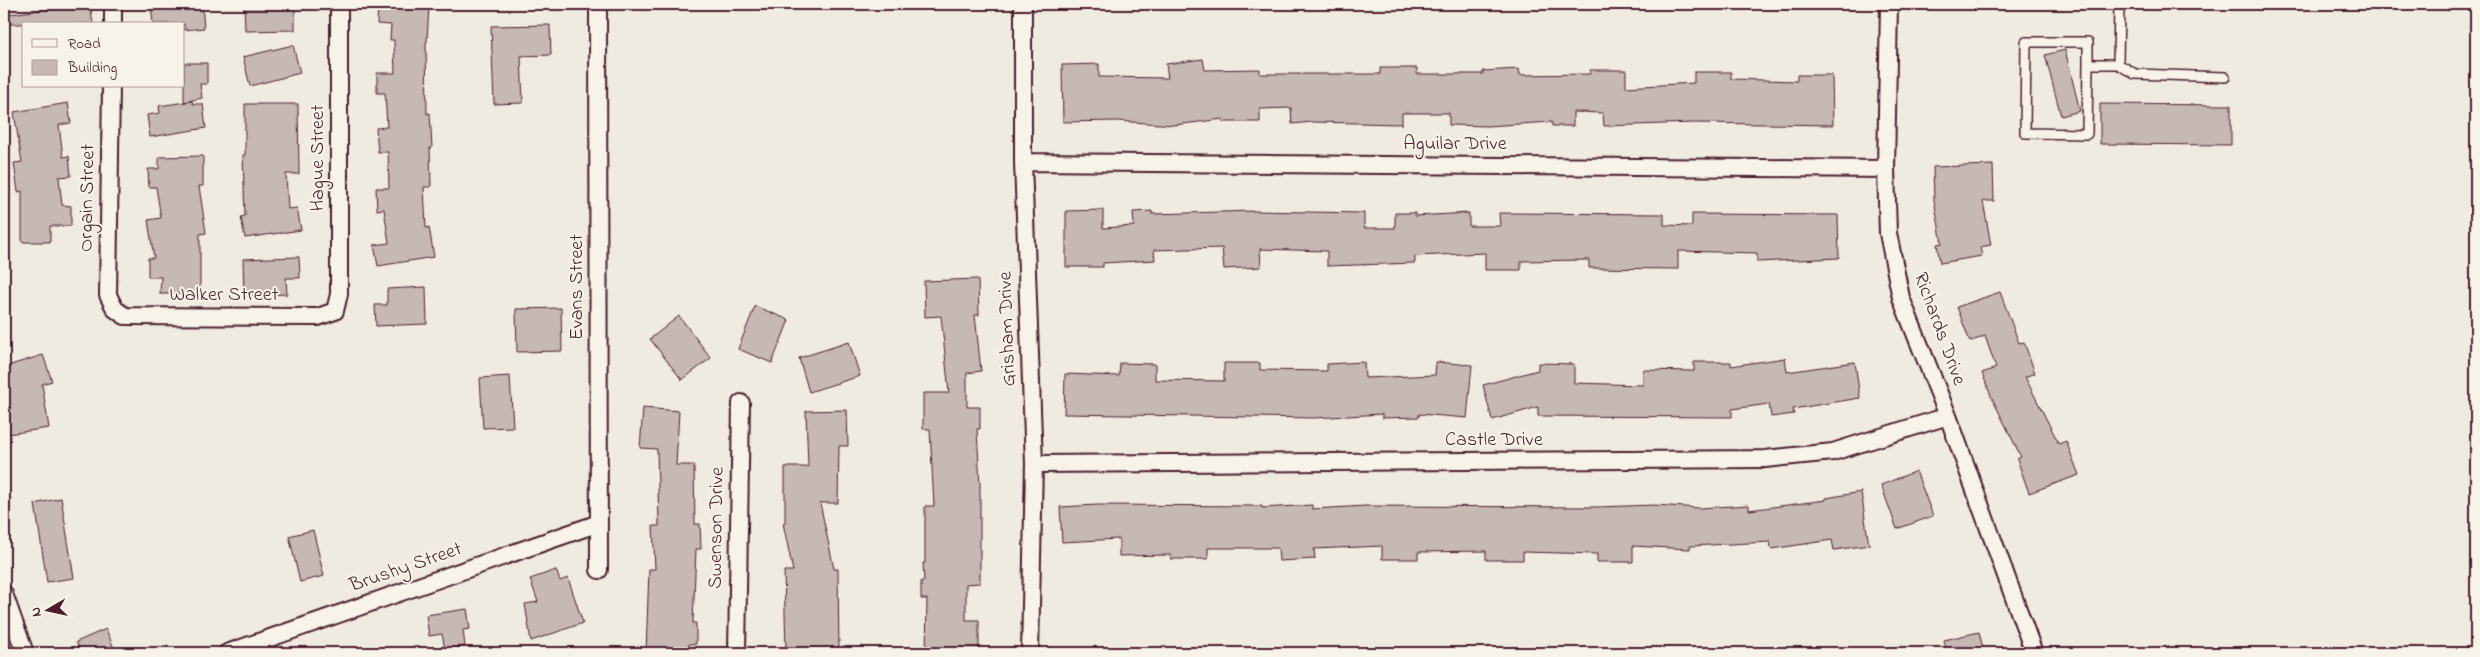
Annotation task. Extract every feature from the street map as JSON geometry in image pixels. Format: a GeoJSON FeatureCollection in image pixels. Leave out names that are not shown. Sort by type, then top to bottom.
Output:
{"type":"FeatureCollection","features":[{"type":"Feature","properties":{"kind":"street"},"geometry":{"type":"LineString","coordinates":[[112,22],[113,4]]}},
{"type":"Feature","properties":{"kind":"street","name":"Hague Street"},"geometry":{"type":"LineString","coordinates":[[335,311],[339,294],[339,4]]}},
{"type":"Feature","properties":{"kind":"street","name":"Evans Street"},"geometry":{"type":"LineString","coordinates":[[598,4],[599,570]]}},
{"type":"Feature","properties":{"kind":"street","name":"Grisham Drive"},"geometry":{"type":"LineString","coordinates":[[1023,4],[1023,162],[1034,464],[1030,653]]}},
{"type":"Feature","properties":{"kind":"street","name":"Richards Drive"},"geometry":{"type":"LineString","coordinates":[[1889,4],[1886,168],[1888,233],[1901,298],[1948,416],[2034,653]]}},
{"type":"Feature","properties":{"kind":"street","name":"Orgain Street"},"geometry":{"type":"LineString","coordinates":[[111,88],[108,295],[115,309]]}},
{"type":"Feature","properties":{"kind":"street","name":"Aguilar Drive"},"geometry":{"type":"LineString","coordinates":[[1023,162],[1886,168]]}},
{"type":"Feature","properties":{"kind":"street","name":"Walker Street"},"geometry":{"type":"LineString","coordinates":[[115,309],[125,316],[318,317],[335,311]]}},
{"type":"Feature","properties":{"kind":"street","name":"Swenson Drive"},"geometry":{"type":"LineString","coordinates":[[736,653],[740,403]]}},
{"type":"Feature","properties":{"kind":"street","name":"Castle Drive"},"geometry":{"type":"LineString","coordinates":[[1034,464],[1765,459],[1833,452],[1948,416]]}},
{"type":"Feature","properties":{"kind":"street","name":"Brushy Street"},"geometry":{"type":"LineString","coordinates":[[227,653],[599,522]]}},
{"type":"Feature","properties":{"kind":"street"},"geometry":{"type":"LineString","coordinates":[[4,594],[25,653]]}},
{"type":"Feature","properties":{"kind":"lane"},"geometry":{"type":"LineString","coordinates":[[2118,64],[2119,4]]}},
{"type":"Feature","properties":{"kind":"lane"},"geometry":{"type":"LineString","coordinates":[[2026,42],[2088,42],[2088,64],[2087,134],[2025,132],[2026,42]]}},
{"type":"Feature","properties":{"kind":"lane"},"geometry":{"type":"LineString","coordinates":[[2088,64],[2118,64],[2135,74],[2225,77]]}},
{"type":"Feature","properties":{"kind":"building"},"geometry":{"type":"Polygon","coordinates":[[[90,4],[93,22],[22,22],[22,24],[10,24],[9,14],[90,4]]]}},
{"type":"Feature","properties":{"kind":"building"},"geometry":{"type":"Polygon","coordinates":[[[151,4],[202,4],[204,28],[185,30],[185,22],[153,22],[151,4]]]}},
{"type":"Feature","properties":{"kind":"building"},"geometry":{"type":"Polygon","coordinates":[[[244,4],[295,4],[295,30],[245,31],[244,4]]]}},
{"type":"Feature","properties":{"kind":"building"},"geometry":{"type":"Polygon","coordinates":[[[378,4],[429,6],[426,42],[427,114],[430,113],[432,148],[430,148],[431,187],[424,187],[426,228],[429,227],[434,257],[378,266],[374,245],[389,243],[384,209],[377,210],[376,188],[389,188],[388,152],[378,152],[376,128],[387,127],[385,93],[377,93],[377,73],[395,73],[394,40],[390,40],[391,25],[377,24],[378,4]]]}},
{"type":"Feature","properties":{"kind":"building"},"geometry":{"type":"Polygon","coordinates":[[[550,25],[551,55],[521,56],[523,103],[494,104],[491,26],[550,25]]]}},
{"type":"Feature","properties":{"kind":"building"},"geometry":{"type":"Polygon","coordinates":[[[293,45],[300,73],[250,86],[243,57],[293,45]]]}},
{"type":"Feature","properties":{"kind":"building"},"geometry":{"type":"Polygon","coordinates":[[[2065,50],[2080,111],[2061,116],[2045,55],[2065,50]]]}},
{"type":"Feature","properties":{"kind":"building"},"geometry":{"type":"Polygon","coordinates":[[[1203,59],[1205,70],[1260,69],[1260,74],[1380,74],[1380,68],[1417,68],[1417,74],[1483,74],[1483,71],[1519,69],[1520,75],[1590,74],[1590,70],[1626,70],[1626,87],[1694,83],[1694,72],[1731,72],[1731,79],[1797,81],[1797,75],[1832,75],[1833,125],[1694,123],[1604,126],[1603,113],[1573,112],[1573,126],[1552,126],[1552,122],[1487,126],[1449,125],[1449,113],[1402,113],[1402,124],[1312,122],[1292,124],[1291,108],[1260,109],[1260,122],[1223,122],[1223,119],[1175,125],[1117,121],[1063,122],[1062,65],[1099,64],[1099,77],[1168,78],[1166,64],[1203,59]]]}},
{"type":"Feature","properties":{"kind":"building"},"geometry":{"type":"Polygon","coordinates":[[[185,63],[207,63],[207,84],[200,84],[202,98],[184,102],[185,63]]]}},
{"type":"Feature","properties":{"kind":"building"},"geometry":{"type":"Polygon","coordinates":[[[192,101],[193,104],[203,104],[206,128],[150,137],[147,115],[160,113],[159,106],[192,101]]]}},
{"type":"Feature","properties":{"kind":"building"},"geometry":{"type":"Polygon","coordinates":[[[68,103],[71,123],[59,125],[63,157],[69,156],[71,176],[59,177],[62,205],[71,206],[71,226],[50,226],[50,242],[22,242],[22,191],[18,192],[14,163],[22,162],[14,112],[68,103]]]}},
{"type":"Feature","properties":{"kind":"building"},"geometry":{"type":"Polygon","coordinates":[[[245,104],[298,104],[299,174],[286,174],[288,209],[297,208],[301,230],[245,238],[241,217],[245,216],[243,155],[245,155],[245,104]]]}},
{"type":"Feature","properties":{"kind":"building"},"geometry":{"type":"Polygon","coordinates":[[[2100,104],[2231,105],[2231,145],[2100,144],[2100,104]]]}},
{"type":"Feature","properties":{"kind":"building"},"geometry":{"type":"Polygon","coordinates":[[[203,156],[203,186],[199,186],[206,233],[200,234],[200,294],[160,294],[161,277],[148,277],[148,258],[154,258],[148,220],[161,218],[156,187],[149,187],[148,169],[159,169],[159,157],[203,156]]]}},
{"type":"Feature","properties":{"kind":"building"},"geometry":{"type":"Polygon","coordinates":[[[1993,165],[1994,201],[1983,201],[1991,245],[1980,247],[1982,256],[1940,263],[1937,244],[1942,243],[1934,200],[1933,167],[1993,165]]]}},
{"type":"Feature","properties":{"kind":"building"},"geometry":{"type":"Polygon","coordinates":[[[1103,210],[1103,228],[1134,226],[1133,212],[1152,211],[1152,214],[1254,211],[1364,213],[1364,228],[1395,228],[1395,213],[1415,213],[1415,216],[1469,213],[1469,226],[1500,226],[1499,213],[1664,214],[1664,225],[1692,226],[1692,214],[1838,215],[1839,258],[1757,262],[1757,253],[1678,251],[1678,269],[1589,268],[1589,260],[1521,261],[1521,270],[1485,270],[1485,253],[1415,256],[1415,263],[1327,266],[1327,251],[1260,249],[1261,267],[1224,269],[1222,248],[1154,250],[1155,260],[1103,263],[1103,267],[1066,267],[1066,211],[1103,210]]]}},
{"type":"Feature","properties":{"kind":"building"},"geometry":{"type":"Polygon","coordinates":[[[299,257],[300,278],[286,278],[287,294],[244,296],[243,259],[299,257]]]}},
{"type":"Feature","properties":{"kind":"building"},"geometry":{"type":"Polygon","coordinates":[[[978,279],[979,315],[975,315],[981,371],[967,373],[967,407],[980,407],[980,429],[977,429],[980,485],[980,583],[966,584],[966,620],[979,620],[979,653],[926,653],[927,599],[921,599],[921,581],[924,581],[923,563],[925,563],[925,506],[934,506],[930,429],[923,429],[923,393],[949,393],[941,316],[925,317],[924,281],[978,279]]]}},
{"type":"Feature","properties":{"kind":"building"},"geometry":{"type":"Polygon","coordinates":[[[426,287],[427,324],[376,326],[375,305],[387,305],[387,289],[426,287]]]}},
{"type":"Feature","properties":{"kind":"building"},"geometry":{"type":"Polygon","coordinates":[[[2000,292],[2019,343],[2024,342],[2035,373],[2025,377],[2059,444],[2066,441],[2079,475],[2029,493],[2017,459],[2021,457],[1991,396],[1982,373],[1996,368],[1985,336],[1970,342],[1957,307],[2000,292]]]}},
{"type":"Feature","properties":{"kind":"building"},"geometry":{"type":"Polygon","coordinates":[[[755,306],[789,320],[772,363],[738,349],[755,306]]]}},
{"type":"Feature","properties":{"kind":"building"},"geometry":{"type":"Polygon","coordinates":[[[561,308],[562,351],[517,352],[516,309],[561,308]]]}},
{"type":"Feature","properties":{"kind":"building"},"geometry":{"type":"Polygon","coordinates":[[[679,316],[711,358],[682,380],[650,339],[679,316]]]}},
{"type":"Feature","properties":{"kind":"building"},"geometry":{"type":"Polygon","coordinates":[[[849,342],[860,376],[809,392],[799,358],[849,342]]]}},
{"type":"Feature","properties":{"kind":"building"},"geometry":{"type":"Polygon","coordinates":[[[43,355],[52,381],[42,384],[49,428],[8,434],[4,409],[4,367],[43,355]]]}},
{"type":"Feature","properties":{"kind":"building"},"geometry":{"type":"Polygon","coordinates":[[[1785,358],[1787,372],[1855,362],[1860,398],[1793,409],[1794,414],[1771,417],[1769,404],[1732,409],[1732,417],[1538,416],[1538,407],[1492,420],[1483,385],[1538,370],[1538,363],[1574,364],[1574,383],[1643,385],[1643,370],[1694,371],[1694,362],[1731,362],[1731,366],[1785,358]]]}},
{"type":"Feature","properties":{"kind":"building"},"geometry":{"type":"Polygon","coordinates":[[[1364,362],[1365,378],[1435,375],[1436,362],[1472,365],[1467,418],[1419,414],[1419,417],[1382,418],[1382,414],[1314,418],[1064,414],[1065,374],[1119,376],[1120,363],[1155,364],[1155,380],[1224,381],[1224,363],[1260,363],[1260,370],[1327,371],[1327,364],[1364,362]]]}},
{"type":"Feature","properties":{"kind":"building"},"geometry":{"type":"Polygon","coordinates":[[[510,376],[513,427],[483,428],[480,378],[510,376]]]}},
{"type":"Feature","properties":{"kind":"building"},"geometry":{"type":"Polygon","coordinates":[[[643,408],[679,411],[676,465],[694,465],[695,524],[700,524],[701,549],[696,549],[693,623],[696,623],[696,644],[689,644],[689,653],[646,653],[649,569],[655,569],[653,526],[659,526],[657,449],[640,448],[643,408]]]}},
{"type":"Feature","properties":{"kind":"building"},"geometry":{"type":"Polygon","coordinates":[[[847,410],[848,446],[839,446],[838,503],[820,503],[834,569],[838,569],[839,653],[786,653],[784,571],[793,571],[783,523],[785,522],[785,467],[808,467],[806,411],[847,410]]]}},
{"type":"Feature","properties":{"kind":"building"},"geometry":{"type":"Polygon","coordinates":[[[1916,471],[1933,516],[1897,529],[1881,485],[1916,471]]]}},
{"type":"Feature","properties":{"kind":"building"},"geometry":{"type":"Polygon","coordinates":[[[1861,492],[1869,545],[1834,550],[1832,540],[1771,549],[1770,542],[1690,546],[1690,549],[1633,546],[1633,562],[1597,562],[1597,554],[1523,552],[1523,560],[1486,560],[1486,551],[1418,552],[1418,559],[1382,559],[1382,546],[1314,549],[1315,559],[1279,561],[1278,548],[1208,548],[1208,559],[1171,559],[1171,555],[1119,556],[1119,539],[1062,542],[1060,507],[1098,505],[1262,506],[1262,508],[1312,505],[1312,509],[1366,506],[1597,507],[1655,505],[1699,508],[1749,505],[1749,510],[1826,500],[1826,498],[1861,492]]]}},
{"type":"Feature","properties":{"kind":"building"},"geometry":{"type":"Polygon","coordinates":[[[61,498],[74,578],[47,582],[35,504],[61,498]]]}},
{"type":"Feature","properties":{"kind":"building"},"geometry":{"type":"Polygon","coordinates":[[[313,530],[324,576],[300,582],[289,536],[313,530]]]}},
{"type":"Feature","properties":{"kind":"building"},"geometry":{"type":"Polygon","coordinates":[[[556,570],[560,581],[568,578],[583,623],[531,641],[525,604],[538,602],[530,579],[556,570]]]}},
{"type":"Feature","properties":{"kind":"building"},"geometry":{"type":"Polygon","coordinates":[[[467,609],[470,629],[463,630],[465,646],[445,649],[442,634],[429,636],[426,615],[467,609]]]}},
{"type":"Feature","properties":{"kind":"building"},"geometry":{"type":"Polygon","coordinates":[[[106,629],[116,653],[81,653],[76,642],[106,629]]]}},
{"type":"Feature","properties":{"kind":"building"},"geometry":{"type":"Polygon","coordinates":[[[1979,632],[1984,653],[1947,653],[1944,640],[1979,632]]]}}]}
